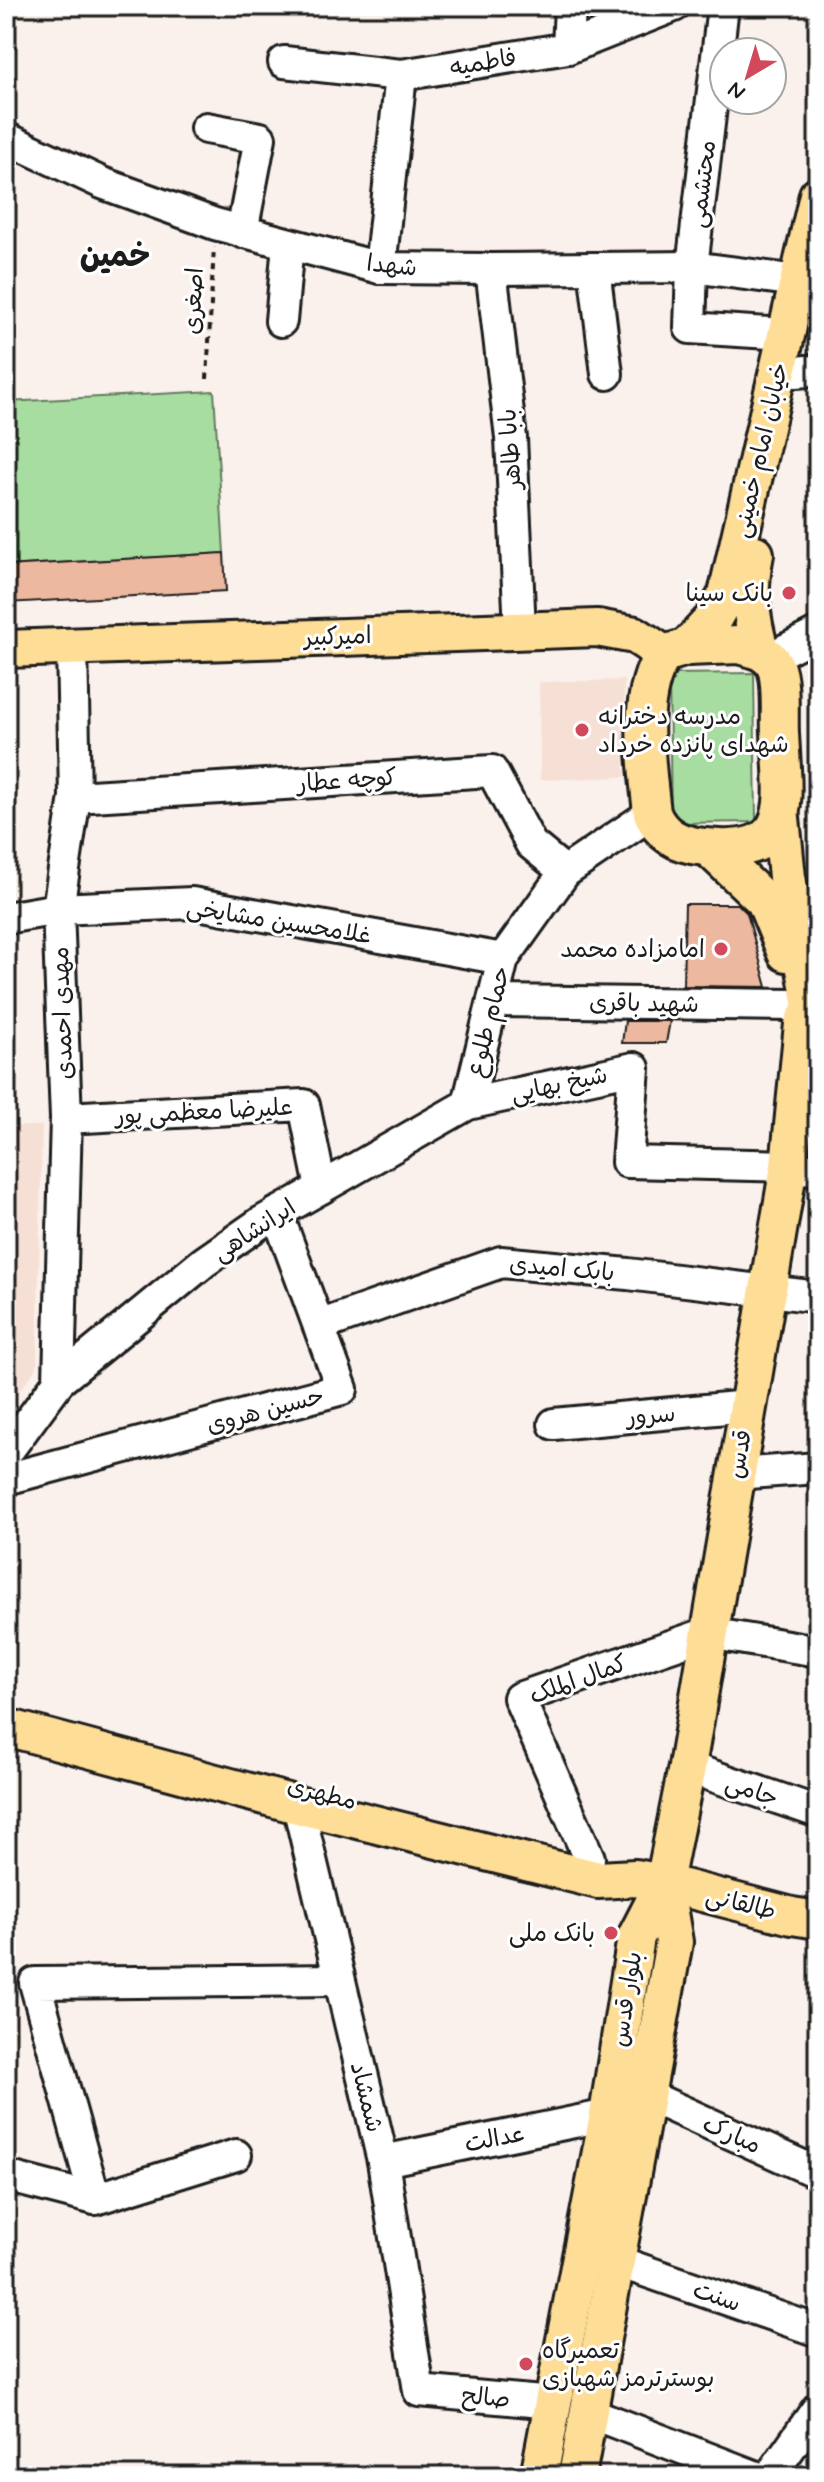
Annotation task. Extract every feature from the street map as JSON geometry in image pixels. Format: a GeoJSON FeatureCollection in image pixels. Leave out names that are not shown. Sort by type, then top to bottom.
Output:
{"type":"FeatureCollection","features":[{"type":"Feature","properties":{"kind":"main road","name":"خیابان امام خمینی"},"geometry":{"type":"LineString","coordinates":[[764,654],[750,614],[751,572],[775,451],[807,371],[808,279],[818,195]]}},
{"type":"Feature","properties":{"kind":"main road","name":"خیابان امام خمینی"},"geometry":{"type":"LineString","coordinates":[[675,651],[713,619],[727,594],[786,334],[808,279]]}},
{"type":"Feature","properties":{"kind":"main road","name":"امیرکبیر"},"geometry":{"type":"LineString","coordinates":[[6,649],[597,628],[635,635],[675,651]]}},
{"type":"Feature","properties":{"kind":"main road"},"geometry":{"type":"LineString","coordinates":[[739,645],[764,654],[775,667],[778,677],[781,818],[770,835],[756,844],[740,848],[692,846],[668,836],[658,827],[652,813],[646,707],[650,680],[675,651],[739,645]]}},
{"type":"Feature","properties":{"kind":"main road","name":"قدس"},"geometry":{"type":"LineString","coordinates":[[650,1881],[687,1767],[768,1290],[804,1168],[807,1010],[781,818]]}},
{"type":"Feature","properties":{"kind":"main road","name":"قدس"},"geometry":{"type":"LineString","coordinates":[[709,848],[765,901],[785,946],[807,1010]]}},
{"type":"Feature","properties":{"kind":"main road","name":"مطهری"},"geometry":{"type":"LineString","coordinates":[[6,1709],[297,1796],[598,1880],[650,1881]]}},
{"type":"Feature","properties":{"kind":"main road","name":"مطهری"},"geometry":{"type":"LineString","coordinates":[[6,1727],[297,1796],[607,1861],[650,1881]]}},
{"type":"Feature","properties":{"kind":"main road","name":"طالقانی"},"geometry":{"type":"LineString","coordinates":[[650,1881],[818,1920]]}},
{"type":"Feature","properties":{"kind":"main road","name":"بلوار قدس"},"geometry":{"type":"LineString","coordinates":[[577,2476],[674,1942],[650,1881]]}},
{"type":"Feature","properties":{"kind":"main road","name":"بلوار قدس"},"geometry":{"type":"LineString","coordinates":[[539,2476],[608,2115],[636,1937],[650,1881]]}},
{"type":"Feature","properties":{"kind":"street"},"geometry":{"type":"LineString","coordinates":[[568,48],[570,6]]}},
{"type":"Feature","properties":{"kind":"street","name":"فاطمیه"},"geometry":{"type":"LineString","coordinates":[[284,62],[401,75],[568,48],[674,6]]}},
{"type":"Feature","properties":{"kind":"street","name":"محتشمی"},"geometry":{"type":"LineString","coordinates":[[723,6],[692,267],[690,328],[786,334]]}},
{"type":"Feature","properties":{"kind":"street"},"geometry":{"type":"LineString","coordinates":[[380,268],[401,75]]}},
{"type":"Feature","properties":{"kind":"street"},"geometry":{"type":"LineString","coordinates":[[206,128],[260,138],[228,228]]}},
{"type":"Feature","properties":{"kind":"street","name":"شهدا"},"geometry":{"type":"LineString","coordinates":[[6,138],[102,183],[228,228],[380,268],[692,267],[808,279]]}},
{"type":"Feature","properties":{"kind":"street"},"geometry":{"type":"LineString","coordinates":[[281,321],[288,244]]}},
{"type":"Feature","properties":{"kind":"street"},"geometry":{"type":"LineString","coordinates":[[594,268],[607,374]]}},
{"type":"Feature","properties":{"kind":"street","name":"بابا طاهر"},"geometry":{"type":"LineString","coordinates":[[491,269],[511,438],[520,630]]}},
{"type":"Feature","properties":{"kind":"street"},"geometry":{"type":"LineString","coordinates":[[764,654],[818,633]]}},
{"type":"Feature","properties":{"kind":"street","name":"مهدی احمدی"},"geometry":{"type":"LineString","coordinates":[[59,1381],[66,1118],[58,909],[75,797],[72,646]]}},
{"type":"Feature","properties":{"kind":"street","name":"کوچه عطار"},"geometry":{"type":"LineString","coordinates":[[75,797],[492,771],[531,844],[565,872]]}},
{"type":"Feature","properties":{"kind":"street","name":"حمام طلوع"},"geometry":{"type":"LineString","coordinates":[[468,1104],[503,959],[565,872],[652,813]]}},
{"type":"Feature","properties":{"kind":"street","name":"غلامحسین مشایخی"},"geometry":{"type":"LineString","coordinates":[[6,918],[58,909],[192,903],[503,959]]}},
{"type":"Feature","properties":{"kind":"street","name":"شهید باقری"},"geometry":{"type":"LineString","coordinates":[[493,1001],[807,1010]]}},
{"type":"Feature","properties":{"kind":"street","name":"شیخ بهایی"},"geometry":{"type":"LineString","coordinates":[[468,1104],[634,1068],[627,1162],[804,1168]]}},
{"type":"Feature","properties":{"kind":"street","name":"ایرانشاهی"},"geometry":{"type":"LineString","coordinates":[[6,1453],[59,1381],[204,1262],[277,1213],[468,1104]]}},
{"type":"Feature","properties":{"kind":"street","name":"علیرضا معظمی پور"},"geometry":{"type":"LineString","coordinates":[[66,1118],[304,1105],[321,1188]]}},
{"type":"Feature","properties":{"kind":"street","name":"حسین هروی"},"geometry":{"type":"LineString","coordinates":[[6,1479],[342,1389],[277,1213]]}},
{"type":"Feature","properties":{"kind":"street","name":"بابک امیدی"},"geometry":{"type":"LineString","coordinates":[[319,1326],[501,1262],[818,1297]]}},
{"type":"Feature","properties":{"kind":"street","name":"سرور"},"geometry":{"type":"LineString","coordinates":[[554,1424],[748,1406]]}},
{"type":"Feature","properties":{"kind":"street"},"geometry":{"type":"LineString","coordinates":[[736,1474],[818,1468]]}},
{"type":"Feature","properties":{"kind":"street"},"geometry":{"type":"LineString","coordinates":[[708,1633],[818,1651]]}},
{"type":"Feature","properties":{"kind":"street","name":"کمال الملک"},"geometry":{"type":"LineString","coordinates":[[589,1858],[519,1698],[708,1633]]}},
{"type":"Feature","properties":{"kind":"street","name":"جامی"},"geometry":{"type":"LineString","coordinates":[[687,1767],[818,1812]]}},
{"type":"Feature","properties":{"kind":"street","name":"شمشاد"},"geometry":{"type":"LineString","coordinates":[[297,1796],[383,2161],[419,2391]]}},
{"type":"Feature","properties":{"kind":"street"},"geometry":{"type":"LineString","coordinates":[[95,2199],[35,1983],[339,1980]]}},
{"type":"Feature","properties":{"kind":"street","name":"مبارک"},"geometry":{"type":"LineString","coordinates":[[646,2095],[818,2173]]}},
{"type":"Feature","properties":{"kind":"street","name":"عدالت"},"geometry":{"type":"LineString","coordinates":[[383,2161],[608,2115]]}},
{"type":"Feature","properties":{"kind":"street"},"geometry":{"type":"LineString","coordinates":[[6,2176],[95,2199],[236,2155]]}},
{"type":"Feature","properties":{"kind":"street","name":"سنت"},"geometry":{"type":"LineString","coordinates":[[616,2261],[818,2331]]}},
{"type":"Feature","properties":{"kind":"street","name":"صالح"},"geometry":{"type":"LineString","coordinates":[[419,2391],[553,2403]]}},
{"type":"Feature","properties":{"kind":"street"},"geometry":{"type":"LineString","coordinates":[[770,2476],[818,2408]]}},
{"type":"Feature","properties":{"kind":"street"},"geometry":{"type":"LineString","coordinates":[[588,2412],[754,2476]]}},
{"type":"Feature","properties":{"kind":"path","name":"اصغری"},"geometry":{"type":"LineString","coordinates":[[207,379],[228,228]]}},
{"type":"Feature","properties":{"kind":"shaded area","name":"مدرسه دخترانه شهدای پانزده خرداد"},"geometry":{"type":"Polygon","coordinates":[[[624,680],[625,777],[540,780],[539,682],[624,680]]]}},
{"type":"Feature","properties":{"kind":"shaded area"},"geometry":{"type":"Polygon","coordinates":[[[6,1126],[42,1126],[37,1368],[6,1408],[6,1126]]]}},
{"type":"Feature","properties":{"kind":"green space"},"geometry":{"type":"Polygon","coordinates":[[[214,391],[224,553],[6,566],[6,402],[214,391]]]}},
{"type":"Feature","properties":{"kind":"green space"},"geometry":{"type":"Polygon","coordinates":[[[754,673],[756,822],[671,823],[669,674],[754,673]]]}},
{"type":"Feature","properties":{"kind":"building"},"geometry":{"type":"Polygon","coordinates":[[[224,553],[226,591],[6,603],[6,566],[224,553]]]}},
{"type":"Feature","properties":{"kind":"building","name":"امامزاده محمد"},"geometry":{"type":"Polygon","coordinates":[[[685,904],[738,904],[747,913],[767,987],[683,986],[685,904]]]}},
{"type":"Feature","properties":{"kind":"building"},"geometry":{"type":"Polygon","coordinates":[[[625,1021],[670,1021],[666,1043],[622,1043],[625,1021]]]}},
{"type":"Feature","properties":{"kind":"place","name":"بانک سینا"},"geometry":{"type":"Point","coordinates":[789,593]}},
{"type":"Feature","properties":{"kind":"place","name":"مدرسه دخترانه شهدای پانزده خرداد"},"geometry":{"type":"Point","coordinates":[582,730]}},
{"type":"Feature","properties":{"kind":"place","name":"امامزاده محمد"},"geometry":{"type":"Point","coordinates":[721,949]}},
{"type":"Feature","properties":{"kind":"place","name":"بانک ملی"},"geometry":{"type":"Point","coordinates":[611,1933]}},
{"type":"Feature","properties":{"kind":"place","name":"تعمیرگاه بوسترترمز شهبازی"},"geometry":{"type":"Point","coordinates":[526,2364]}},
{"type":"Feature","properties":{"kind":"district","name":"خمین"},"geometry":{"type":"Point","coordinates":[115,255]}}]}
